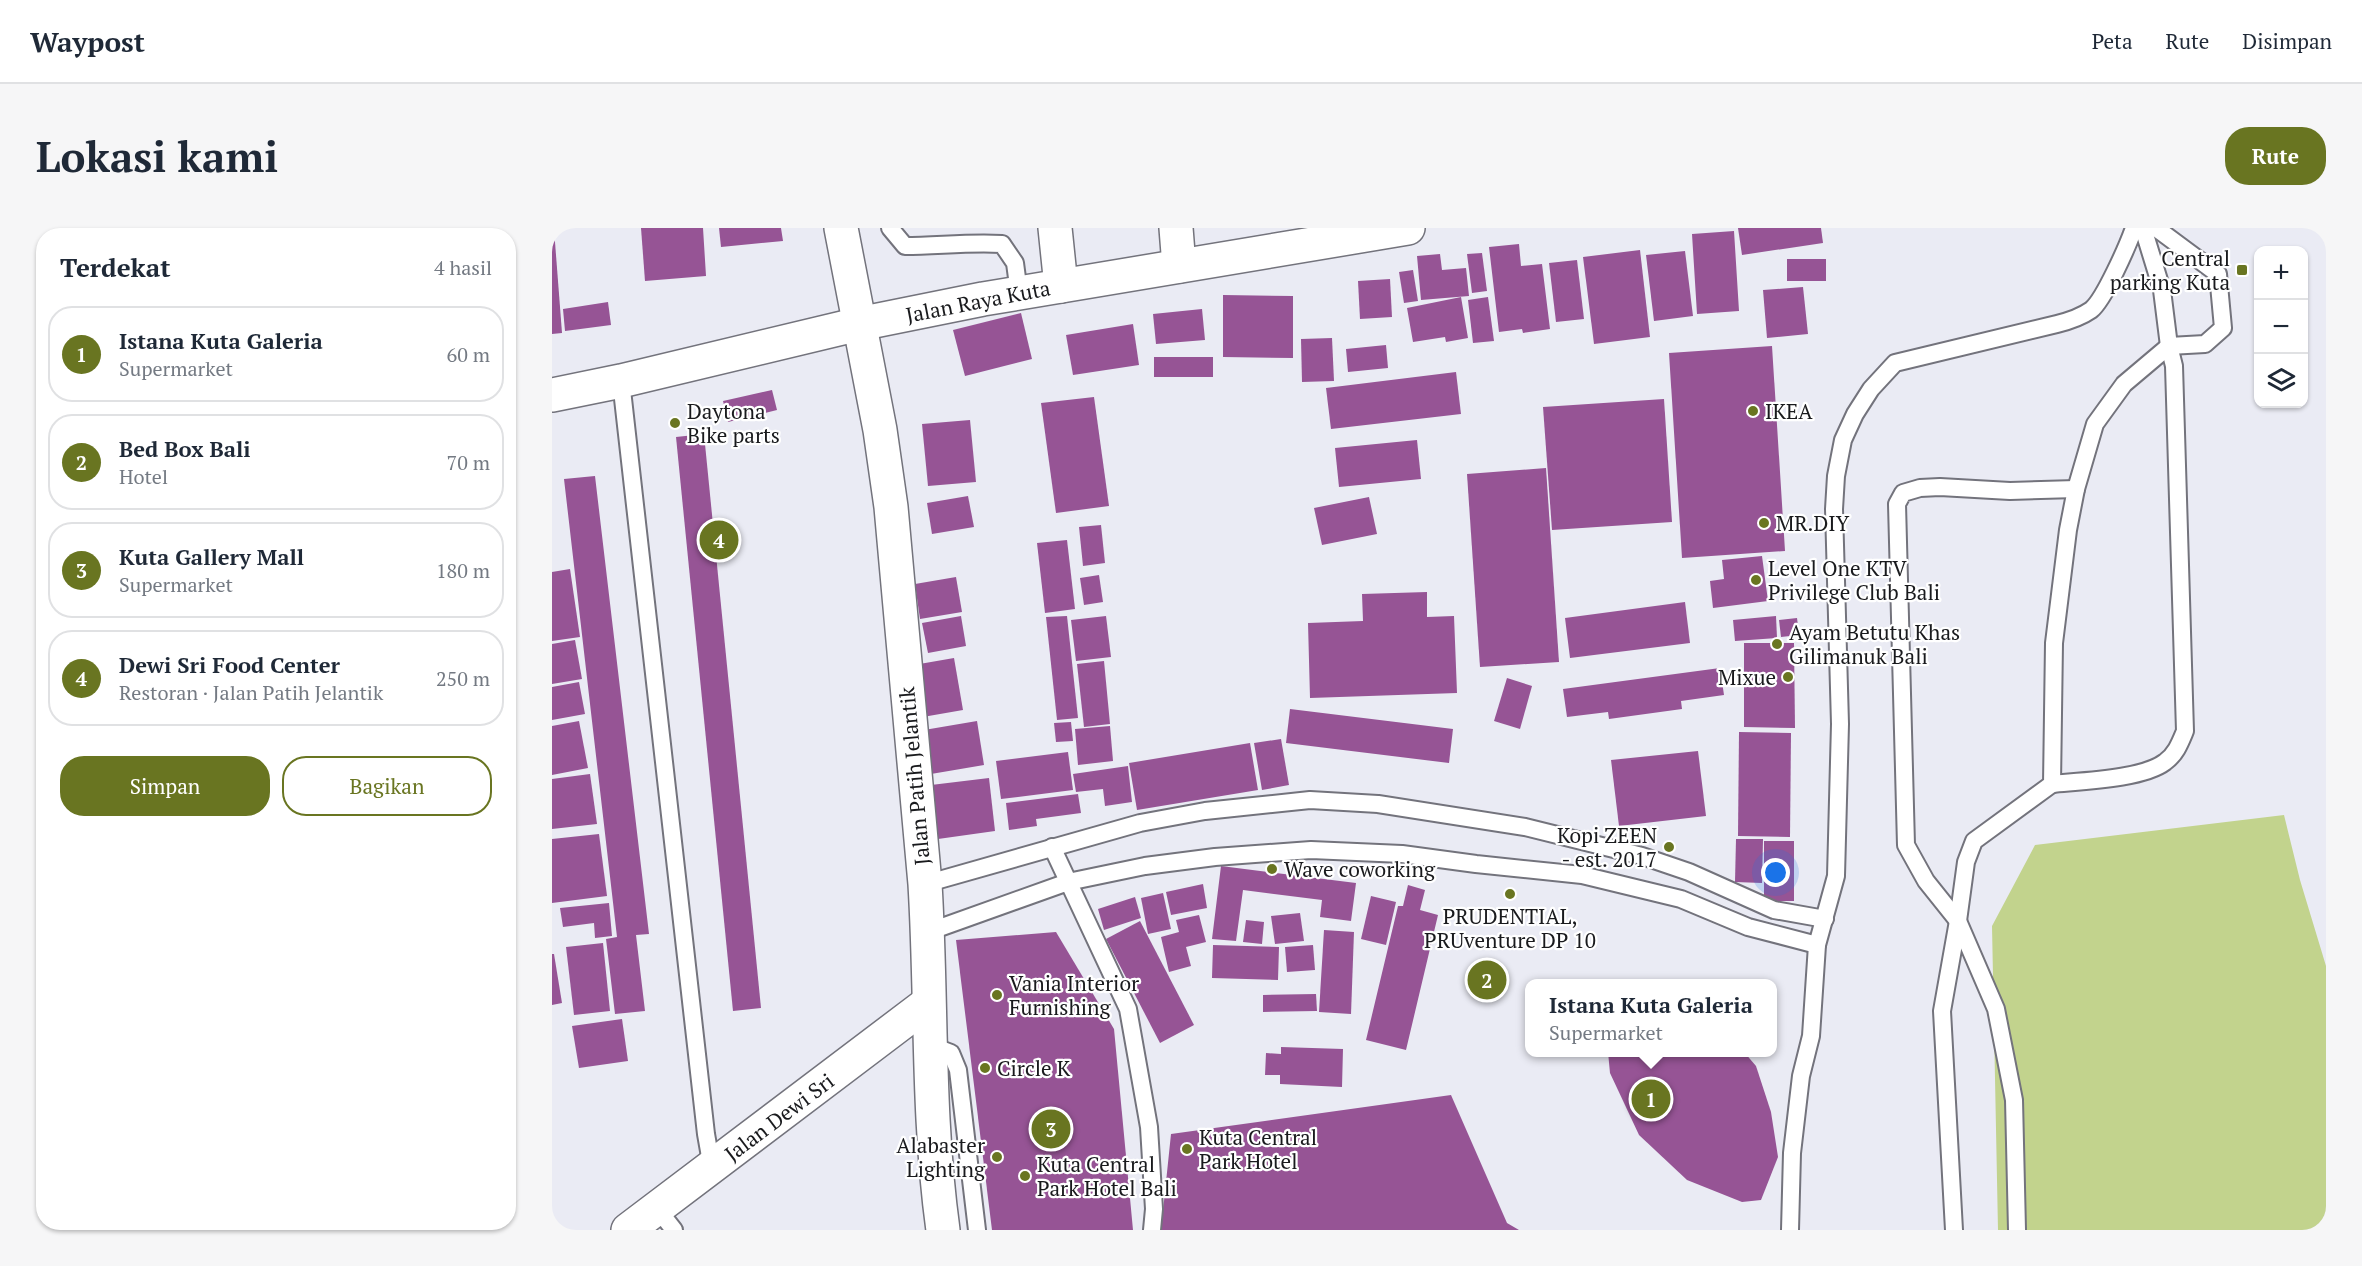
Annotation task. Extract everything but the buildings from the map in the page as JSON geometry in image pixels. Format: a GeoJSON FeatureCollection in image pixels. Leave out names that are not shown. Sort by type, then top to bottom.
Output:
{"type":"FeatureCollection","features":[{"type":"Feature","properties":{"kind":"street","name":"Jalan Patih Jelantik"},"geometry":{"type":"LineString","coordinates":[[841,228],[880,430],[891,507],[925,884],[930,1050],[938,1197],[943,1230]]}},
{"type":"Feature","properties":{"kind":"street"},"geometry":{"type":"LineString","coordinates":[[1055,228],[1060,286]]}},
{"type":"Feature","properties":{"kind":"street"},"geometry":{"type":"LineString","coordinates":[[1176,228],[1179,266]]}},
{"type":"Feature","properties":{"kind":"street","name":"Jalan Raya Kuta"},"geometry":{"type":"LineString","coordinates":[[552,395],[621,381],[859,324],[1019,293],[1408,228]]}},
{"type":"Feature","properties":{"kind":"street","name":"Jalan Dewi Sri"},"geometry":{"type":"LineString","coordinates":[[628,1230],[665,1218],[712,1168],[928,1003]]}},
{"type":"Feature","properties":{"kind":"street"},"geometry":{"type":"LineString","coordinates":[[891,1032],[903,1030],[909,1032],[930,1050]]}},
{"type":"Feature","properties":{"kind":"lane"},"geometry":{"type":"LineString","coordinates":[[890,228],[904,246],[1002,244],[1016,263],[1019,293]]}},
{"type":"Feature","properties":{"kind":"lane"},"geometry":{"type":"LineString","coordinates":[[1790,1230],[1792,1153],[1802,1076],[1810,1036],[1816,945],[1836,876],[1840,724],[1834,509],[1835,487],[1843,440],[1855,414],[1871,389],[1895,363],[2057,324],[2079,317],[2093,308],[2126,253],[2134,228]]}},
{"type":"Feature","properties":{"kind":"lane"},"geometry":{"type":"LineString","coordinates":[[1954,1230],[1942,1011],[1966,862],[1974,841],[2052,784],[2145,772],[2165,763],[2177,750],[2185,731],[2174,366],[2169,346],[2162,290],[2143,228]]}},
{"type":"Feature","properties":{"kind":"lane"},"geometry":{"type":"LineString","coordinates":[[2052,784],[2054,643],[2068,530],[2076,489],[2095,424],[2124,384],[2169,346],[2205,344],[2223,328],[2218,274],[2156,228]]}},
{"type":"Feature","properties":{"kind":"lane"},"geometry":{"type":"LineString","coordinates":[[621,381],[678,896],[712,1168]]}},
{"type":"Feature","properties":{"kind":"lane"},"geometry":{"type":"LineString","coordinates":[[2017,1230],[2014,1100],[1996,1009],[1958,921],[1926,882],[1906,845],[1897,504],[1903,493],[1920,488],[2010,491],[2076,489]]}},
{"type":"Feature","properties":{"kind":"lane"},"geometry":{"type":"LineString","coordinates":[[925,884],[1140,823],[1205,811],[1310,800],[1378,804],[1525,827],[1642,856],[1689,872],[1774,910],[1825,919]]}},
{"type":"Feature","properties":{"kind":"lane"},"geometry":{"type":"LineString","coordinates":[[1052,847],[1128,1009],[1149,1127],[1154,1209],[1152,1230]]}},
{"type":"Feature","properties":{"kind":"lane"},"geometry":{"type":"LineString","coordinates":[[928,932],[1068,882],[1145,866],[1215,857],[1311,850],[1402,854],[1582,875],[1681,899],[1748,927],[1816,945]]}},
{"type":"Feature","properties":{"kind":"lane"},"geometry":{"type":"LineString","coordinates":[[930,1050],[951,1053],[958,1070],[977,1230]]}},
{"type":"Feature","properties":{"kind":"green space"},"geometry":{"type":"Polygon","coordinates":[[[2284,815],[2300,880],[2326,966],[2326,1230],[1998,1230],[1992,926],[2035,845],[2284,815]]]}},
{"type":"Feature","properties":{"kind":"place","name":"Central parking Kuta"},"geometry":{"type":"Point","coordinates":[2242,270]}},
{"type":"Feature","properties":{"kind":"place","name":"IKEA"},"geometry":{"type":"Point","coordinates":[1753,411]}},
{"type":"Feature","properties":{"kind":"place","name":"Daytona Bike parts"},"geometry":{"type":"Point","coordinates":[675,423]}},
{"type":"Feature","properties":{"kind":"place","name":"MR.DIY"},"geometry":{"type":"Point","coordinates":[1764,523]}},
{"type":"Feature","properties":{"kind":"place","name":"Dewi Sri Food Center"},"geometry":{"type":"Point","coordinates":[719,540]}},
{"type":"Feature","properties":{"kind":"place","name":"Level One KTV Privilege Club Bali"},"geometry":{"type":"Point","coordinates":[1756,580]}},
{"type":"Feature","properties":{"kind":"place","name":"Ayam Betutu Khas Gilimanuk Bali"},"geometry":{"type":"Point","coordinates":[1777,644]}},
{"type":"Feature","properties":{"kind":"place","name":"Mixue"},"geometry":{"type":"Point","coordinates":[1788,677]}},
{"type":"Feature","properties":{"kind":"place","name":"Kopi ZEEN - est. 2017"},"geometry":{"type":"Point","coordinates":[1669,847]}},
{"type":"Feature","properties":{"kind":"place","name":"Wave coworking"},"geometry":{"type":"Point","coordinates":[1272,869]}},
{"type":"Feature","properties":{"kind":"place","name":"PRUDENTIAL, PRUventure DP 10"},"geometry":{"type":"Point","coordinates":[1510,894]}},
{"type":"Feature","properties":{"kind":"place","name":"Bed Box Bali"},"geometry":{"type":"Point","coordinates":[1487,980]}},
{"type":"Feature","properties":{"kind":"place","name":"Vania Interior Furnishing"},"geometry":{"type":"Point","coordinates":[997,995]}},
{"type":"Feature","properties":{"kind":"place","name":"Circle K"},"geometry":{"type":"Point","coordinates":[985,1068]}},
{"type":"Feature","properties":{"kind":"place","name":"Istana Kuta Galeria"},"geometry":{"type":"Point","coordinates":[1651,1099]}},
{"type":"Feature","properties":{"kind":"place","name":"Kuta Gallery Mall"},"geometry":{"type":"Point","coordinates":[1051,1129]}},
{"type":"Feature","properties":{"kind":"place","name":"Kuta Central Park Hotel"},"geometry":{"type":"Point","coordinates":[1187,1149]}},
{"type":"Feature","properties":{"kind":"place","name":"Alabaster Lighting"},"geometry":{"type":"Point","coordinates":[997,1157]}},
{"type":"Feature","properties":{"kind":"place","name":"Kuta Central Park Hotel Bali"},"geometry":{"type":"Point","coordinates":[1025,1176]}}]}
